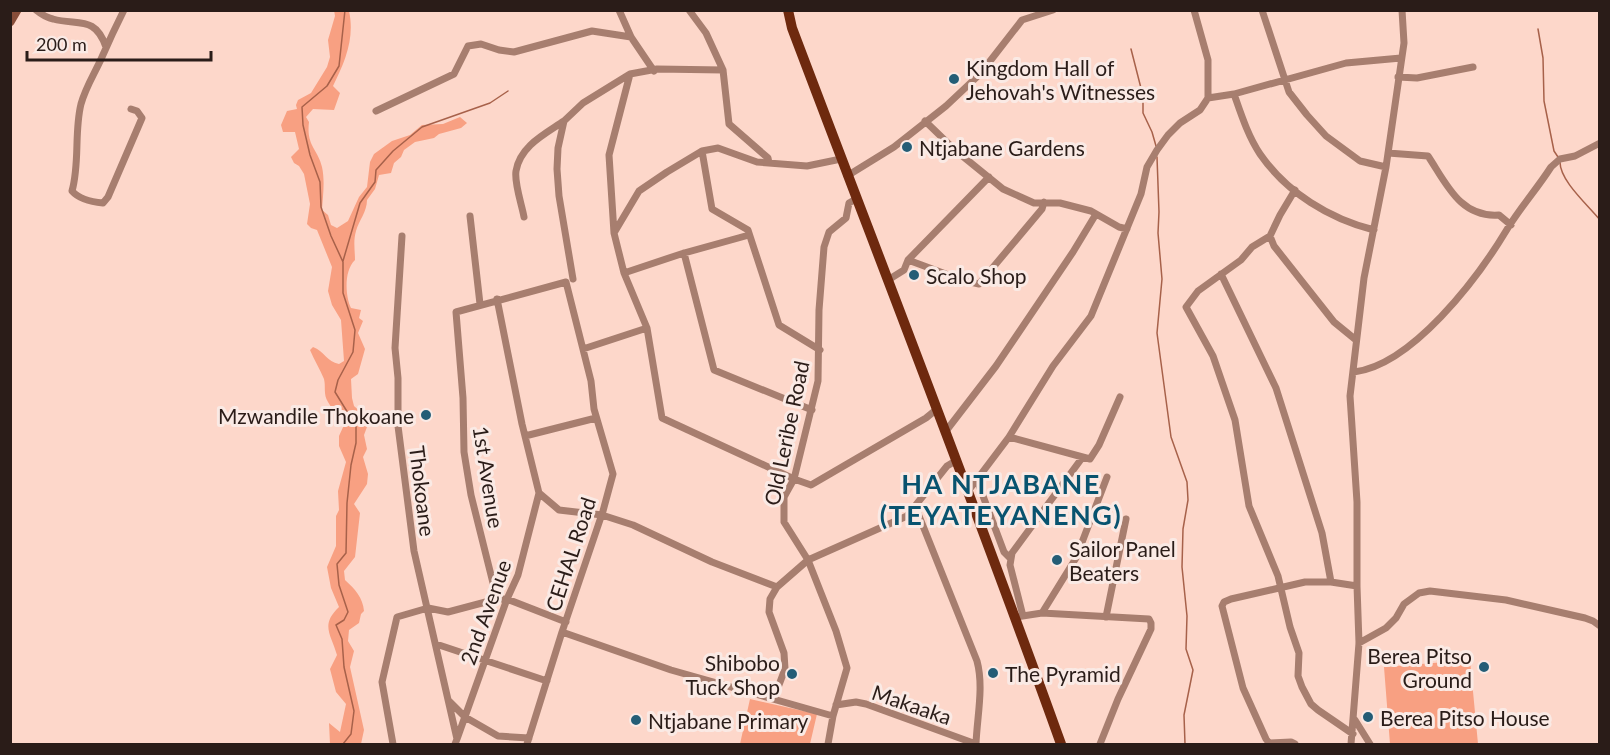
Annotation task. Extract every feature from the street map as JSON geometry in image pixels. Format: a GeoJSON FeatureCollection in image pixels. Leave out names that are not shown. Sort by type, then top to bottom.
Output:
{"type":"FeatureCollection","features":[{"type":"Feature","properties":{"kind":"main road"},"geometry":{"type":"LineString","coordinates":[[10,22],[17,10]]}},
{"type":"Feature","properties":{"kind":"main road"},"geometry":{"type":"LineString","coordinates":[[788,10],[792,28],[847,176],[1019,616],[1061,744]]}},
{"type":"Feature","properties":{"kind":"street"},"geometry":{"type":"LineString","coordinates":[[36,10],[51,19],[82,22],[94,27],[102,36],[106,47]]}},
{"type":"Feature","properties":{"kind":"street"},"geometry":{"type":"LineString","coordinates":[[124,10],[88,81],[81,104],[76,133],[75,182],[72,191],[76,195],[103,203],[108,196],[142,118],[137,111],[131,109]]}},
{"type":"Feature","properties":{"kind":"street"},"geometry":{"type":"LineString","coordinates":[[619,10],[631,37],[654,71]]}},
{"type":"Feature","properties":{"kind":"street"},"geometry":{"type":"LineString","coordinates":[[689,10],[706,33],[723,70],[729,124],[768,158],[769,163]]}},
{"type":"Feature","properties":{"kind":"street"},"geometry":{"type":"LineString","coordinates":[[847,176],[894,147],[946,106],[980,74],[1022,20],[1053,10]]}},
{"type":"Feature","properties":{"kind":"street"},"geometry":{"type":"LineString","coordinates":[[969,490],[1009,437],[1053,366],[1091,316],[1141,194],[1147,167],[1157,150],[1180,123],[1200,110],[1208,98],[1208,60],[1194,10]]}},
{"type":"Feature","properties":{"kind":"street"},"geometry":{"type":"LineString","coordinates":[[1262,10],[1289,92],[1326,136],[1360,161],[1386,167]]}},
{"type":"Feature","properties":{"kind":"street"},"geometry":{"type":"LineString","coordinates":[[1351,744],[1359,643],[1356,586],[1357,502],[1350,396],[1364,278],[1386,167],[1404,43],[1402,10]]}},
{"type":"Feature","properties":{"kind":"street"},"geometry":{"type":"LineString","coordinates":[[376,111],[454,74],[468,46],[481,44],[514,52],[592,31],[631,37]]}},
{"type":"Feature","properties":{"kind":"street"},"geometry":{"type":"LineString","coordinates":[[1208,98],[1234,94],[1346,63],[1401,58]]}},
{"type":"Feature","properties":{"kind":"street"},"geometry":{"type":"LineString","coordinates":[[1398,77],[1417,78],[1473,67]]}},
{"type":"Feature","properties":{"kind":"street"},"geometry":{"type":"LineString","coordinates":[[524,217],[516,172],[520,157],[533,141],[564,122],[583,103],[630,74],[657,69],[723,70]]}},
{"type":"Feature","properties":{"kind":"street"},"geometry":{"type":"LineString","coordinates":[[630,74],[609,155],[614,233],[624,273],[647,328],[662,418],[794,479],[812,485],[926,418],[937,409]]}},
{"type":"Feature","properties":{"kind":"street"},"geometry":{"type":"LineString","coordinates":[[1234,94],[1245,125],[1259,152],[1274,172],[1319,209],[1353,225],[1374,230]]}},
{"type":"Feature","properties":{"kind":"street"},"geometry":{"type":"LineString","coordinates":[[925,121],[1003,189],[1034,203],[1044,202],[1078,207],[1127,229]]}},
{"type":"Feature","properties":{"kind":"street","name":"CEHAL Road"},"geometry":{"type":"LineString","coordinates":[[528,741],[602,515],[613,474],[596,418],[591,381],[569,280],[557,169],[558,148],[564,122]]}},
{"type":"Feature","properties":{"kind":"street"},"geometry":{"type":"LineString","coordinates":[[1354,372],[1391,359],[1439,319],[1475,277],[1551,167],[1560,159],[1575,156],[1599,142]]}},
{"type":"Feature","properties":{"kind":"street"},"geometry":{"type":"LineString","coordinates":[[614,233],[639,191],[702,150],[718,148],[757,162],[807,166],[841,159]]}},
{"type":"Feature","properties":{"kind":"street"},"geometry":{"type":"LineString","coordinates":[[702,150],[712,209],[748,230],[779,325],[820,350]]}},
{"type":"Feature","properties":{"kind":"street"},"geometry":{"type":"LineString","coordinates":[[1388,153],[1428,156],[1444,183],[1459,201],[1470,210],[1499,215],[1511,225]]}},
{"type":"Feature","properties":{"kind":"street"},"geometry":{"type":"LineString","coordinates":[[888,280],[904,270],[908,260],[989,177]]}},
{"type":"Feature","properties":{"kind":"street"},"geometry":{"type":"LineString","coordinates":[[1295,190],[1270,236],[1252,247],[1241,260],[1198,291],[1186,307],[1220,372],[1239,436],[1249,506],[1281,587],[1290,627],[1299,653],[1298,676],[1302,687],[1311,704],[1353,734]]}},
{"type":"Feature","properties":{"kind":"street","name":"Old Leribe Road"},"geometry":{"type":"LineString","coordinates":[[828,744],[833,716],[847,668],[836,631],[808,560],[784,522],[784,497],[794,479],[819,381],[819,310],[824,247],[829,232],[846,218],[849,203],[856,199]]}},
{"type":"Feature","properties":{"kind":"street"},"geometry":{"type":"LineString","coordinates":[[908,260],[979,284],[1042,208],[1044,202]]}},
{"type":"Feature","properties":{"kind":"street"},"geometry":{"type":"LineString","coordinates":[[946,431],[996,366],[1096,214]]}},
{"type":"Feature","properties":{"kind":"street"},"geometry":{"type":"LineString","coordinates":[[470,216],[480,304]]}},
{"type":"Feature","properties":{"kind":"street"},"geometry":{"type":"LineString","coordinates":[[624,273],[749,235]]}},
{"type":"Feature","properties":{"kind":"street"},"geometry":{"type":"LineString","coordinates":[[1270,236],[1274,246],[1334,322],[1356,340]]}},
{"type":"Feature","properties":{"kind":"street","name":"Thokoane"},"geometry":{"type":"LineString","coordinates":[[402,237],[395,348],[399,426],[414,550],[456,742]]}},
{"type":"Feature","properties":{"kind":"street"},"geometry":{"type":"LineString","coordinates":[[684,253],[714,370],[812,410]]}},
{"type":"Feature","properties":{"kind":"street"},"geometry":{"type":"LineString","coordinates":[[1221,274],[1276,388],[1319,522],[1331,582]]}},
{"type":"Feature","properties":{"kind":"street","name":"1st Avenue"},"geometry":{"type":"LineString","coordinates":[[497,599],[471,495],[464,453],[463,398],[456,312],[569,280]]}},
{"type":"Feature","properties":{"kind":"street","name":"2nd Avenue"},"geometry":{"type":"LineString","coordinates":[[456,742],[507,599],[518,575],[539,493],[497,299]]}},
{"type":"Feature","properties":{"kind":"street"},"geometry":{"type":"LineString","coordinates":[[583,349],[647,328]]}},
{"type":"Feature","properties":{"kind":"street"},"geometry":{"type":"LineString","coordinates":[[1009,437],[1090,459],[1120,397]]}},
{"type":"Feature","properties":{"kind":"street"},"geometry":{"type":"LineString","coordinates":[[525,436],[596,418]]}},
{"type":"Feature","properties":{"kind":"street"},"geometry":{"type":"LineString","coordinates":[[1082,458],[1015,547],[1010,558],[1010,565],[1019,616],[1042,613],[1149,619],[1151,626],[1100,744]]}},
{"type":"Feature","properties":{"kind":"street"},"geometry":{"type":"LineString","coordinates":[[774,699],[785,669],[784,653],[769,612],[770,599],[777,587],[808,560],[870,531],[901,520],[947,466],[957,460]]}},
{"type":"Feature","properties":{"kind":"street"},"geometry":{"type":"LineString","coordinates":[[1042,613],[1076,558],[1107,477]]}},
{"type":"Feature","properties":{"kind":"street"},"geometry":{"type":"LineString","coordinates":[[976,480],[1004,552],[1010,558]]}},
{"type":"Feature","properties":{"kind":"street"},"geometry":{"type":"LineString","coordinates":[[539,493],[559,510],[602,515],[633,525],[712,562],[777,587]]}},
{"type":"Feature","properties":{"kind":"street"},"geometry":{"type":"LineString","coordinates":[[915,506],[977,660],[981,685],[976,744]]}},
{"type":"Feature","properties":{"kind":"street"},"geometry":{"type":"LineString","coordinates":[[1106,617],[1126,519]]}},
{"type":"Feature","properties":{"kind":"street"},"geometry":{"type":"LineString","coordinates":[[1295,744],[1291,742],[1269,743],[1266,739],[1243,688],[1222,606],[1224,602],[1305,582],[1331,582],[1356,586]]}},
{"type":"Feature","properties":{"kind":"street"},"geometry":{"type":"LineString","coordinates":[[1359,643],[1386,628],[1396,618],[1404,604],[1419,593],[1430,591],[1506,600],[1585,618],[1599,626]]}},
{"type":"Feature","properties":{"kind":"street"},"geometry":{"type":"LineString","coordinates":[[393,744],[382,682],[397,617],[428,608],[448,612],[497,599],[507,599],[566,622]]}},
{"type":"Feature","properties":{"kind":"street","name":"CEHAL Road"},"geometry":{"type":"LineString","coordinates":[[562,632],[671,670],[833,716]]}},
{"type":"Feature","properties":{"kind":"street"},"geometry":{"type":"LineString","coordinates":[[436,644],[547,681]]}},
{"type":"Feature","properties":{"kind":"street"},"geometry":{"type":"LineString","coordinates":[[448,701],[465,717],[498,736],[528,741]]}},
{"type":"Feature","properties":{"kind":"street","name":"Makaaka"},"geometry":{"type":"LineString","coordinates":[[836,705],[856,702],[867,704],[976,744]]}},
{"type":"Feature","properties":{"kind":"street"},"geometry":{"type":"LineString","coordinates":[[1354,720],[1370,744]]}},
{"type":"Feature","properties":{"kind":"shaded area"},"geometry":{"type":"Polygon","coordinates":[[[334,10],[349,11],[351,21],[348,50],[333,86],[340,93],[334,110],[313,109],[306,117],[309,122],[309,137],[322,167],[324,183],[322,210],[328,215],[331,225],[337,228],[348,221],[359,197],[367,187],[370,162],[374,154],[392,141],[410,135],[422,125],[443,124],[460,117],[467,123],[461,128],[439,134],[434,138],[415,142],[404,150],[401,157],[394,163],[391,173],[379,175],[356,231],[355,260],[347,276],[351,308],[361,310],[359,318],[363,321],[358,333],[365,349],[358,374],[351,379],[354,406],[365,416],[367,427],[364,435],[367,449],[363,457],[368,474],[367,484],[354,504],[360,513],[355,557],[344,571],[345,580],[358,594],[364,611],[359,623],[349,630],[348,641],[354,651],[350,667],[364,730],[361,744],[330,744],[329,723],[340,732],[346,704],[336,692],[330,669],[337,655],[328,625],[333,613],[339,607],[331,588],[327,567],[336,546],[338,491],[346,462],[339,446],[339,436],[344,425],[326,399],[324,379],[310,350],[313,347],[317,349],[335,363],[339,364],[344,361],[341,320],[332,305],[328,291],[332,267],[317,230],[307,224],[310,204],[304,174],[291,157],[299,149],[295,132],[283,132],[281,125],[287,111],[297,109],[298,100],[311,93],[327,67],[330,57],[328,40],[335,16],[334,10]]]}},
{"type":"Feature","properties":{"kind":"shaded area"},"geometry":{"type":"Polygon","coordinates":[[[1470,660],[1478,744],[1390,744],[1384,667],[1470,660]]]}},
{"type":"Feature","properties":{"kind":"shaded area"},"geometry":{"type":"Polygon","coordinates":[[[750,699],[817,714],[810,744],[740,744],[750,699]]]}},
{"type":"Feature","properties":{"kind":"waterway"},"geometry":{"type":"LineString","coordinates":[[343,744],[351,734],[354,711],[344,667],[342,639],[336,625],[344,620],[348,612],[339,585],[337,564],[346,553],[347,503],[356,443],[356,426],[335,392],[338,380],[353,352],[355,330],[343,293],[343,262],[321,207],[320,182],[310,155],[303,125],[302,107],[327,86],[339,66],[345,10]]}},
{"type":"Feature","properties":{"kind":"waterway"},"geometry":{"type":"LineString","coordinates":[[1538,29],[1543,58],[1544,101],[1554,151],[1558,157]]}},
{"type":"Feature","properties":{"kind":"waterway"},"geometry":{"type":"LineString","coordinates":[[1131,49],[1143,96],[1143,113],[1156,146]]}},
{"type":"Feature","properties":{"kind":"waterway"},"geometry":{"type":"LineString","coordinates":[[343,261],[360,203],[375,182],[376,170],[393,151],[422,127],[490,103],[508,91]]}},
{"type":"Feature","properties":{"kind":"waterway"},"geometry":{"type":"LineString","coordinates":[[1157,157],[1158,233],[1162,279],[1157,333],[1171,437],[1187,482],[1188,500],[1183,529],[1182,567],[1187,616],[1186,649],[1193,670],[1184,715],[1185,744]]}},
{"type":"Feature","properties":{"kind":"waterway"},"geometry":{"type":"LineString","coordinates":[[1560,162],[1569,185],[1600,220]]}},
{"type":"Feature","properties":{"kind":"place","name":"Kingdom Hall of Jehovah's Witnesses"},"geometry":{"type":"Point","coordinates":[954,79]}},
{"type":"Feature","properties":{"kind":"place","name":"Ntjabane Gardens"},"geometry":{"type":"Point","coordinates":[907,147]}},
{"type":"Feature","properties":{"kind":"place","name":"Scalo Shop"},"geometry":{"type":"Point","coordinates":[914,275]}},
{"type":"Feature","properties":{"kind":"place","name":"Mzwandile Thokoane"},"geometry":{"type":"Point","coordinates":[426,415]}},
{"type":"Feature","properties":{"kind":"place","name":"Sailor Panel Beaters"},"geometry":{"type":"Point","coordinates":[1057,560]}},
{"type":"Feature","properties":{"kind":"place","name":"Berea Pitso Ground"},"geometry":{"type":"Point","coordinates":[1484,667]}},
{"type":"Feature","properties":{"kind":"place","name":"The Pyramid"},"geometry":{"type":"Point","coordinates":[993,673]}},
{"type":"Feature","properties":{"kind":"place","name":"Shibobo Tuck Shop"},"geometry":{"type":"Point","coordinates":[792,674]}},
{"type":"Feature","properties":{"kind":"place","name":"Berea Pitso House"},"geometry":{"type":"Point","coordinates":[1368,717]}},
{"type":"Feature","properties":{"kind":"place","name":"Ntjabane Primary"},"geometry":{"type":"Point","coordinates":[636,720]}},
{"type":"Feature","properties":{"kind":"district","name":"HA NTJABANE (TEYATEYANENG)"},"geometry":{"type":"Point","coordinates":[1001,498]}}]}
